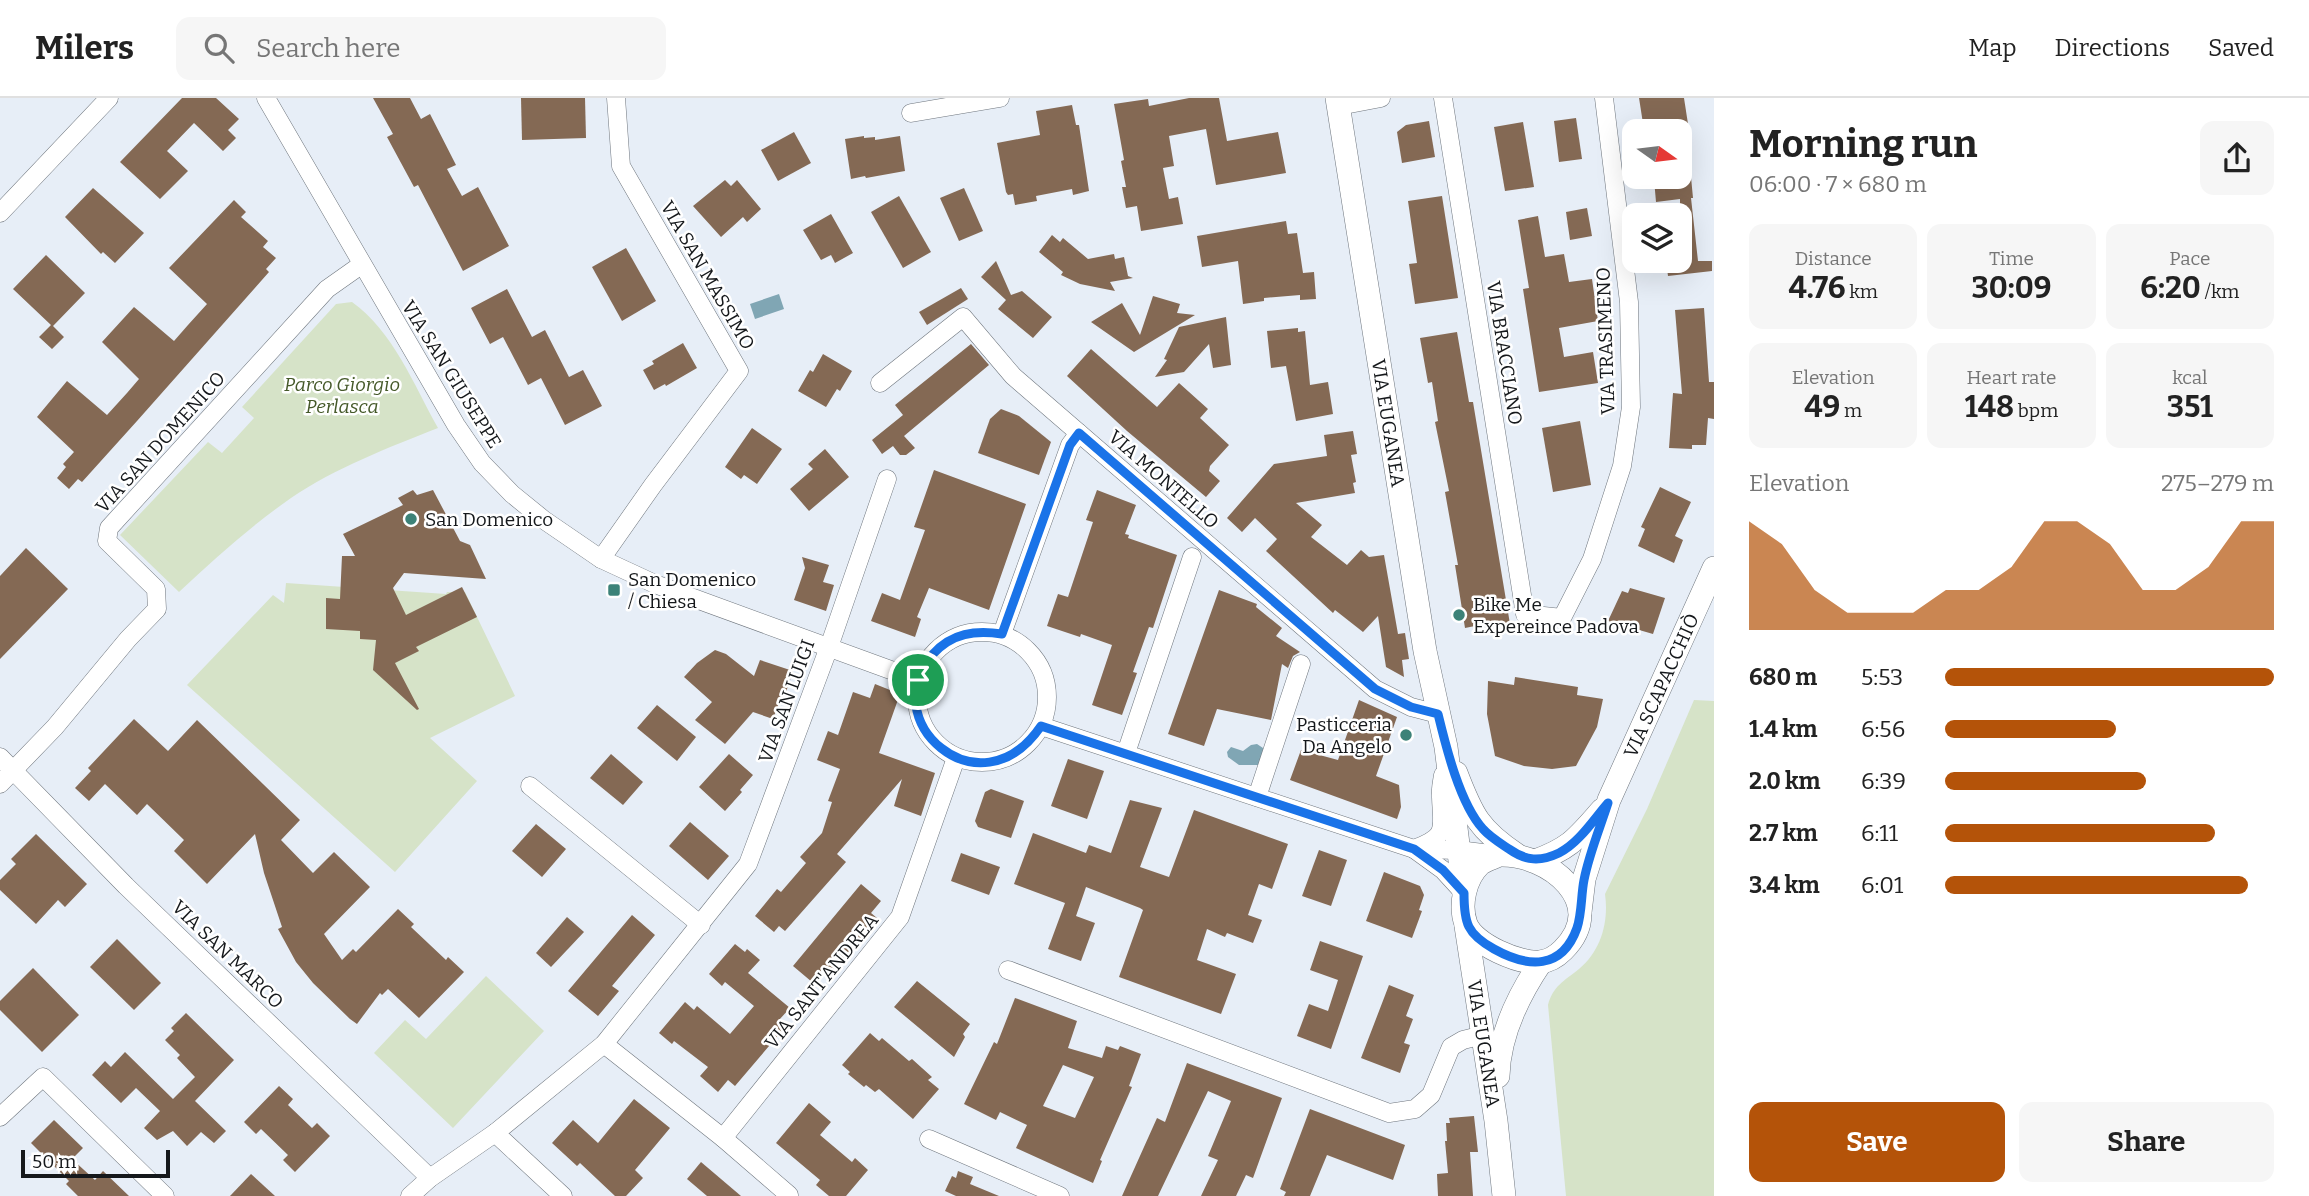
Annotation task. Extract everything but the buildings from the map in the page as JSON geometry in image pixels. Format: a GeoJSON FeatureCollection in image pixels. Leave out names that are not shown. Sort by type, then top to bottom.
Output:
{"type":"FeatureCollection","features":[{"type":"Feature","properties":{"kind":"street"},"geometry":{"type":"LineString","coordinates":[[0,213],[109,98]]}},
{"type":"Feature","properties":{"kind":"street","name":"VIA SAN GIUSEPPE"},"geometry":{"type":"LineString","coordinates":[[266,98],[456,425],[482,463],[512,495],[601,559],[655,584],[918,680]]}},
{"type":"Feature","properties":{"kind":"street","name":"VIA SAN MASSIMO"},"geometry":{"type":"LineString","coordinates":[[601,559],[739,371],[621,166],[616,98]]}},
{"type":"Feature","properties":{"kind":"street"},"geometry":{"type":"LineString","coordinates":[[1338,102],[1381,98]]}},
{"type":"Feature","properties":{"kind":"street","name":"VIA BRACCIANO"},"geometry":{"type":"LineString","coordinates":[[1443,98],[1525,614]]}},
{"type":"Feature","properties":{"kind":"street","name":"VIA TRASIMENO"},"geometry":{"type":"LineString","coordinates":[[1525,614],[1562,618],[1592,559],[1622,466],[1631,407],[1629,302],[1604,98]]}},
{"type":"Feature","properties":{"kind":"street"},"geometry":{"type":"LineString","coordinates":[[911,113],[991,99]]}},
{"type":"Feature","properties":{"kind":"street","name":"VIA EUGANEA"},"geometry":{"type":"LineString","coordinates":[[1338,102],[1405,532],[1446,747],[1466,926],[1496,1121],[1504,1196]]}},
{"type":"Feature","properties":{"kind":"street","name":"VIA SAN DOMENICO"},"geometry":{"type":"LineString","coordinates":[[4,770],[55,727],[128,639],[157,609],[156,589],[107,541],[109,528],[327,289],[361,265]]}},
{"type":"Feature","properties":{"kind":"street","name":"VIA MONTELLO"},"geometry":{"type":"LineString","coordinates":[[880,383],[963,317],[1013,376],[1375,689],[1411,707],[1438,714]]}},
{"type":"Feature","properties":{"kind":"street"},"geometry":{"type":"LineString","coordinates":[[1002,634],[1070,445],[1079,433]]}},
{"type":"Feature","properties":{"kind":"street","name":"VIA SAN LUIGI"},"geometry":{"type":"LineString","coordinates":[[410,1196],[430,1178],[495,1133],[604,1044],[748,864],[829,647],[887,479]]}},
{"type":"Feature","properties":{"kind":"street"},"geometry":{"type":"LineString","coordinates":[[1126,753],[1192,558]]}},
{"type":"Feature","properties":{"kind":"street","name":"VIA SCAPACCHIÒ"},"geometry":{"type":"LineString","coordinates":[[1580,912],[1584,879],[1608,803],[1714,568]]}},
{"type":"Feature","properties":{"kind":"street"},"geometry":{"type":"LineString","coordinates":[[981,631],[1002,634],[1021,644],[1037,661],[1046,681],[1047,704],[1041,726],[1030,742],[1014,755],[995,762],[975,763],[956,758],[940,748],[927,734],[917,708],[918,680],[927,661],[941,645],[960,635],[981,631]]}},
{"type":"Feature","properties":{"kind":"street"},"geometry":{"type":"LineString","coordinates":[[1257,797],[1301,664]]}},
{"type":"Feature","properties":{"kind":"street"},"geometry":{"type":"LineString","coordinates":[[1041,726],[1414,849],[1458,850],[1517,857]]}},
{"type":"Feature","properties":{"kind":"street"},"geometry":{"type":"LineString","coordinates":[[1414,849],[1433,843],[1443,824],[1441,797],[1446,747]]}},
{"type":"Feature","properties":{"kind":"street","name":"VIA EUGANEA"},"geometry":{"type":"LineString","coordinates":[[1446,747],[1471,811],[1483,830],[1517,857],[1556,872],[1567,882],[1580,912],[1569,944],[1555,959],[1541,962],[1521,991],[1503,1042],[1498,1068],[1496,1121]]}},
{"type":"Feature","properties":{"kind":"street","name":"VIA SANT'ANDREA"},"geometry":{"type":"LineString","coordinates":[[723,1138],[900,917],[956,758]]}},
{"type":"Feature","properties":{"kind":"street","name":"VIA SAN MARCO"},"geometry":{"type":"LineString","coordinates":[[4,770],[430,1178]]}},
{"type":"Feature","properties":{"kind":"street"},"geometry":{"type":"LineString","coordinates":[[530,786],[701,925]]}},
{"type":"Feature","properties":{"kind":"street","name":"VIA SCAPACCHIÒ"},"geometry":{"type":"LineString","coordinates":[[1517,857],[1560,852],[1575,841],[1608,803]]}},
{"type":"Feature","properties":{"kind":"street"},"geometry":{"type":"LineString","coordinates":[[1414,849],[1443,870],[1464,893],[1472,874],[1482,862],[1517,857]]}},
{"type":"Feature","properties":{"kind":"street"},"geometry":{"type":"LineString","coordinates":[[1466,926],[1478,939],[1510,957],[1526,962],[1541,962]]}},
{"type":"Feature","properties":{"kind":"street"},"geometry":{"type":"LineString","coordinates":[[1008,970],[1389,1113],[1415,1109],[1431,1095],[1451,1047],[1463,1040],[1483,1035]]}},
{"type":"Feature","properties":{"kind":"street"},"geometry":{"type":"LineString","coordinates":[[604,1044],[723,1138],[789,1195]]}},
{"type":"Feature","properties":{"kind":"street"},"geometry":{"type":"LineString","coordinates":[[0,1117],[43,1077],[165,1196]]}},
{"type":"Feature","properties":{"kind":"street"},"geometry":{"type":"LineString","coordinates":[[495,1133],[563,1196]]}},
{"type":"Feature","properties":{"kind":"street"},"geometry":{"type":"LineString","coordinates":[[929,1139],[1060,1196]]}},
{"type":"Feature","properties":{"kind":"green space","name":"Parco Giorgio Perlasca"},"geometry":{"type":"Polygon","coordinates":[[[352,302],[391,343],[438,428],[363,459],[308,487],[247,531],[179,592],[120,535],[208,442],[222,453],[254,418],[242,407],[336,304],[352,302]]]}},
{"type":"Feature","properties":{"kind":"green space"},"geometry":{"type":"Polygon","coordinates":[[[286,583],[446,594],[465,592],[515,696],[430,738],[477,781],[395,872],[187,685],[273,595],[284,603],[286,583]]]}},
{"type":"Feature","properties":{"kind":"green space"},"geometry":{"type":"Polygon","coordinates":[[[1694,700],[1714,701],[1714,1196],[1566,1196],[1548,1005],[1556,988],[1587,962],[1598,945],[1606,915],[1605,894],[1647,809],[1694,700]]]}},
{"type":"Feature","properties":{"kind":"green space"},"geometry":{"type":"Polygon","coordinates":[[[486,976],[544,1031],[453,1128],[374,1053],[405,1020],[426,1039],[486,976]]]}},
{"type":"Feature","properties":{"kind":"water"},"geometry":{"type":"Polygon","coordinates":[[[779,294],[784,309],[755,319],[750,304],[779,294]]]}},
{"type":"Feature","properties":{"kind":"water"},"geometry":{"type":"Polygon","coordinates":[[[1257,744],[1266,750],[1259,765],[1239,765],[1228,757],[1227,752],[1231,747],[1243,751],[1257,744]]]}},
{"type":"Feature","properties":{"kind":"place","name":"San Domenico"},"geometry":{"type":"Point","coordinates":[411,519]}},
{"type":"Feature","properties":{"kind":"place","name":"San Domenico / Chiesa"},"geometry":{"type":"Point","coordinates":[614,590]}},
{"type":"Feature","properties":{"kind":"place","name":"Bike Me Expereince Padova"},"geometry":{"type":"Point","coordinates":[1459,615]}},
{"type":"Feature","properties":{"kind":"place","name":"Pasticceria Da Angelo"},"geometry":{"type":"Point","coordinates":[1406,735]}},
{"type":"Feature","properties":{"kind":"route"},"geometry":{"type":"LineString","coordinates":[[1079,433],[1375,689],[1411,707],[1438,714],[1446,747],[1471,811],[1483,830],[1499,843],[1517,855],[1535,861],[1560,852],[1575,841],[1608,803],[1584,879],[1577,927],[1569,944],[1555,959],[1526,962],[1510,957],[1478,939],[1466,926],[1464,893],[1443,870],[1414,849],[1041,726],[1030,742],[1014,755],[995,762],[975,763],[956,758],[940,748],[927,734],[919,717],[916,699],[918,680],[927,661],[941,645],[960,635],[981,631],[1002,634],[1070,445],[1079,433]]}}]}
